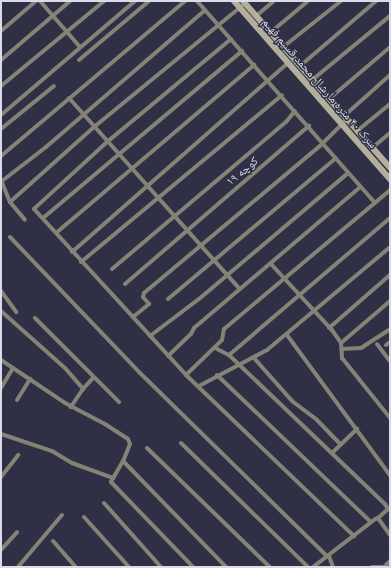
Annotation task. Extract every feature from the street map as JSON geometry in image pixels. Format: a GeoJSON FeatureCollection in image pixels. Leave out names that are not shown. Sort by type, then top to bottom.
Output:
{"type":"FeatureCollection","features":[{"type":"Feature","properties":{"kind":"street"},"geometry":{"type":"LineString","coordinates":[[1,31],[36,1]]}},
{"type":"Feature","properties":{"kind":"street"},"geometry":{"type":"LineString","coordinates":[[40,1],[80,47]]}},
{"type":"Feature","properties":{"kind":"street"},"geometry":{"type":"LineString","coordinates":[[1,60],[70,1]]}},
{"type":"Feature","properties":{"kind":"street"},"geometry":{"type":"LineString","coordinates":[[1,86],[104,1]]}},
{"type":"Feature","properties":{"kind":"street"},"geometry":{"type":"LineString","coordinates":[[1,115],[135,1]]}},
{"type":"Feature","properties":{"kind":"street"},"geometry":{"type":"LineString","coordinates":[[79,60],[149,1]]}},
{"type":"Feature","properties":{"kind":"street"},"geometry":{"type":"LineString","coordinates":[[1,156],[184,1]]}},
{"type":"Feature","properties":{"kind":"street"},"geometry":{"type":"LineString","coordinates":[[197,1],[282,95],[375,203]]}},
{"type":"Feature","properties":{"kind":"street","name":"سرک ۴۰ متره مارشال محمد قسیم فهیم"},"geometry":{"type":"LineString","coordinates":[[234,1],[242,4],[256,16],[372,148],[389,165]]}},
{"type":"Feature","properties":{"kind":"street"},"geometry":{"type":"LineString","coordinates":[[256,16],[274,1]]}},
{"type":"Feature","properties":{"kind":"street"},"geometry":{"type":"LineString","coordinates":[[271,32],[308,1]]}},
{"type":"Feature","properties":{"kind":"street"},"geometry":{"type":"LineString","coordinates":[[283,47],[341,1]]}},
{"type":"Feature","properties":{"kind":"street"},"geometry":{"type":"LineString","coordinates":[[300,66],[376,1]]}},
{"type":"Feature","properties":{"kind":"street"},"geometry":{"type":"LineString","coordinates":[[10,202],[94,127],[242,4]]}},
{"type":"Feature","properties":{"kind":"street","name":"سرک ۴۰ متره مارشال محمد قسیم فهیم"},"geometry":{"type":"LineString","coordinates":[[242,4],[288,62],[390,179]]}},
{"type":"Feature","properties":{"kind":"street"},"geometry":{"type":"LineString","coordinates":[[25,220],[10,202],[2,180],[46,146],[82,113],[204,10]]}},
{"type":"Feature","properties":{"kind":"street"},"geometry":{"type":"LineString","coordinates":[[312,80],[390,16]]}},
{"type":"Feature","properties":{"kind":"street"},"geometry":{"type":"LineString","coordinates":[[231,38],[107,142],[34,209],[186,375],[354,536]]}},
{"type":"Feature","properties":{"kind":"street"},"geometry":{"type":"LineString","coordinates":[[329,99],[390,47]]}},
{"type":"Feature","properties":{"kind":"street"},"geometry":{"type":"LineString","coordinates":[[43,218],[119,156],[242,51]]}},
{"type":"Feature","properties":{"kind":"street"},"geometry":{"type":"LineString","coordinates":[[72,252],[288,62]]}},
{"type":"Feature","properties":{"kind":"street"},"geometry":{"type":"LineString","coordinates":[[56,233],[254,65]]}},
{"type":"Feature","properties":{"kind":"street"},"geometry":{"type":"LineString","coordinates":[[133,317],[149,304],[143,296],[144,293],[320,146],[342,124],[346,117],[390,75]]}},
{"type":"Feature","properties":{"kind":"street"},"geometry":{"type":"LineString","coordinates":[[1,129],[54,86]]}},
{"type":"Feature","properties":{"kind":"street"},"geometry":{"type":"LineString","coordinates":[[81,262],[282,95]]}},
{"type":"Feature","properties":{"kind":"street"},"geometry":{"type":"LineString","coordinates":[[69,98],[119,156],[240,290]]}},
{"type":"Feature","properties":{"kind":"street"},"geometry":{"type":"LineString","coordinates":[[357,131],[390,104]]}},
{"type":"Feature","properties":{"kind":"street"},"geometry":{"type":"LineString","coordinates":[[112,269],[286,122],[295,111]]}},
{"type":"Feature","properties":{"kind":"street","name":"کوچه ۱۹"},"geometry":{"type":"LineString","coordinates":[[125,284],[186,230],[288,147],[309,126]]}},
{"type":"Feature","properties":{"kind":"street"},"geometry":{"type":"LineString","coordinates":[[372,148],[390,133]]}},
{"type":"Feature","properties":{"kind":"street"},"geometry":{"type":"LineString","coordinates":[[168,299],[336,158]]}},
{"type":"Feature","properties":{"kind":"street"},"geometry":{"type":"LineString","coordinates":[[150,336],[227,275],[348,173]]}},
{"type":"Feature","properties":{"kind":"street"},"geometry":{"type":"LineString","coordinates":[[168,356],[191,334],[194,328],[360,187]]}},
{"type":"Feature","properties":{"kind":"street"},"geometry":{"type":"LineString","coordinates":[[186,375],[222,340],[224,329],[390,190]]}},
{"type":"Feature","properties":{"kind":"street"},"geometry":{"type":"LineString","coordinates":[[229,355],[390,218]]}},
{"type":"Feature","properties":{"kind":"street"},"geometry":{"type":"LineString","coordinates":[[10,237],[139,372],[328,557],[333,567]]}},
{"type":"Feature","properties":{"kind":"street"},"geometry":{"type":"LineString","coordinates":[[199,386],[217,375],[240,366],[254,358],[287,335],[315,313],[390,247]]}},
{"type":"Feature","properties":{"kind":"street"},"geometry":{"type":"LineString","coordinates":[[271,264],[329,328],[340,343],[342,358],[390,418]]}},
{"type":"Feature","properties":{"kind":"street"},"geometry":{"type":"LineString","coordinates":[[329,328],[390,275]]}},
{"type":"Feature","properties":{"kind":"street"},"geometry":{"type":"LineString","coordinates":[[1,291],[16,312]]}},
{"type":"Feature","properties":{"kind":"street"},"geometry":{"type":"LineString","coordinates":[[340,343],[390,302]]}},
{"type":"Feature","properties":{"kind":"street"},"geometry":{"type":"LineString","coordinates":[[1,311],[65,368],[82,389]]}},
{"type":"Feature","properties":{"kind":"street"},"geometry":{"type":"LineString","coordinates":[[34,318],[93,378],[119,402]]}},
{"type":"Feature","properties":{"kind":"street"},"geometry":{"type":"LineString","coordinates":[[342,349],[361,348],[390,329]]}},
{"type":"Feature","properties":{"kind":"street"},"geometry":{"type":"LineString","coordinates":[[287,335],[390,475]]}},
{"type":"Feature","properties":{"kind":"street"},"geometry":{"type":"LineString","coordinates":[[377,344],[390,361]]}},
{"type":"Feature","properties":{"kind":"street"},"geometry":{"type":"LineString","coordinates":[[215,348],[229,355],[332,452],[385,504],[388,509],[378,518],[370,521],[328,557],[313,567]]}},
{"type":"Feature","properties":{"kind":"street"},"geometry":{"type":"LineString","coordinates":[[254,358],[292,401],[317,420],[340,444]]}},
{"type":"Feature","properties":{"kind":"street"},"geometry":{"type":"LineString","coordinates":[[1,360],[71,407],[105,424],[128,440],[130,444],[123,461],[111,482],[192,567]]}},
{"type":"Feature","properties":{"kind":"street"},"geometry":{"type":"LineString","coordinates":[[1,388],[13,368]]}},
{"type":"Feature","properties":{"kind":"street"},"geometry":{"type":"LineString","coordinates":[[217,375],[370,521]]}},
{"type":"Feature","properties":{"kind":"street"},"geometry":{"type":"LineString","coordinates":[[71,407],[82,389],[93,378]]}},
{"type":"Feature","properties":{"kind":"street"},"geometry":{"type":"LineString","coordinates":[[17,400],[30,379]]}},
{"type":"Feature","properties":{"kind":"street"},"geometry":{"type":"LineString","coordinates":[[332,452],[357,429]]}},
{"type":"Feature","properties":{"kind":"street"},"geometry":{"type":"LineString","coordinates":[[1,434],[52,451],[72,463],[113,478]]}},
{"type":"Feature","properties":{"kind":"street"},"geometry":{"type":"LineString","coordinates":[[181,443],[308,567]]}},
{"type":"Feature","properties":{"kind":"street"},"geometry":{"type":"LineString","coordinates":[[147,448],[270,567]]}},
{"type":"Feature","properties":{"kind":"street"},"geometry":{"type":"LineString","coordinates":[[1,477],[18,455]]}},
{"type":"Feature","properties":{"kind":"street"},"geometry":{"type":"LineString","coordinates":[[123,461],[226,567]]}},
{"type":"Feature","properties":{"kind":"street"},"geometry":{"type":"LineString","coordinates":[[104,503],[161,567]]}},
{"type":"Feature","properties":{"kind":"street"},"geometry":{"type":"LineString","coordinates":[[18,567],[62,515]]}},
{"type":"Feature","properties":{"kind":"street"},"geometry":{"type":"LineString","coordinates":[[84,517],[129,567]]}},
{"type":"Feature","properties":{"kind":"street"},"geometry":{"type":"LineString","coordinates":[[378,518],[390,535]]}},
{"type":"Feature","properties":{"kind":"street"},"geometry":{"type":"LineString","coordinates":[[1,550],[16,532]]}},
{"type":"Feature","properties":{"kind":"street"},"geometry":{"type":"LineString","coordinates":[[53,541],[76,567]]}},
{"type":"Feature","properties":{"kind":"street"},"geometry":{"type":"LineString","coordinates":[[373,567],[384,567],[390,561]]}}]}
